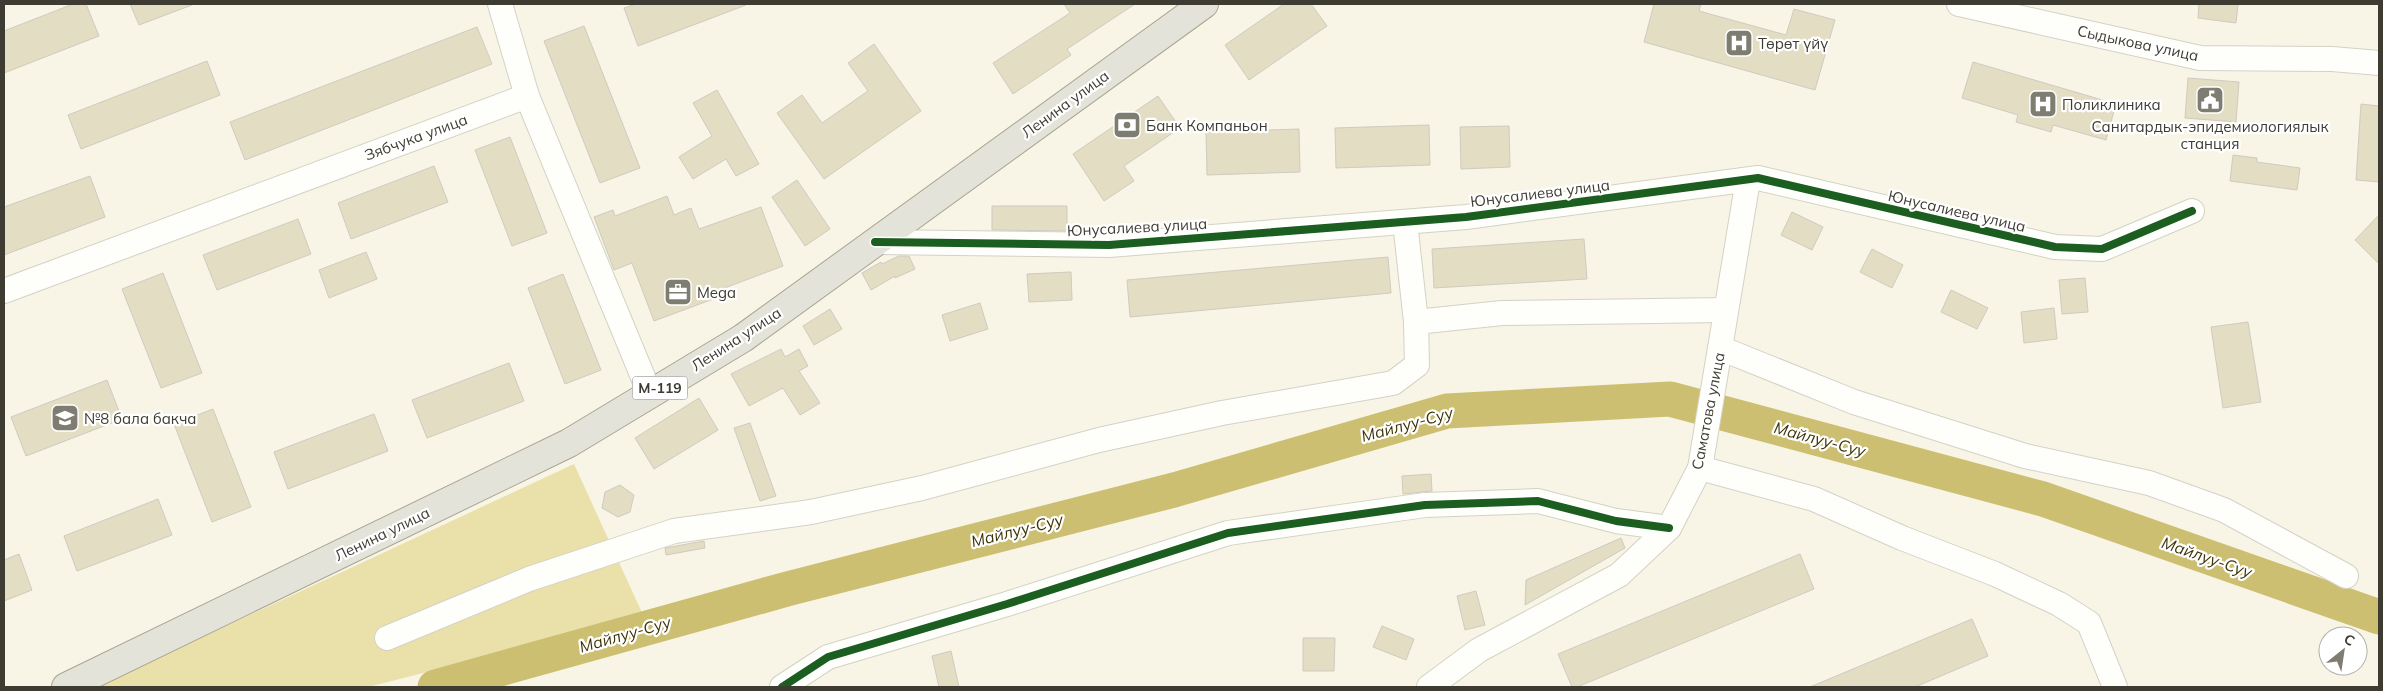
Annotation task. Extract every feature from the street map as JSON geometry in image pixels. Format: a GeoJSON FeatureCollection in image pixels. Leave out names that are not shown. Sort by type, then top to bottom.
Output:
{"type":"FeatureCollection","features":[{"type":"Feature","properties":{"kind":"main road","name":"Ленина улица"},"geometry":{"type":"LineString","coordinates":[[66,687],[569,443],[742,338],[1204,4]]}},
{"type":"Feature","properties":{"kind":"street"},"geometry":{"type":"LineString","coordinates":[[500,4],[527,96],[650,394]]}},
{"type":"Feature","properties":{"kind":"street","name":"Сыдыкова улица"},"geometry":{"type":"LineString","coordinates":[[1959,4],[2200,58],[2332,58],[2379,63]]}},
{"type":"Feature","properties":{"kind":"street","name":"Зябчука улица"},"geometry":{"type":"LineString","coordinates":[[4,290],[527,96]]}},
{"type":"Feature","properties":{"kind":"street","name":"Юнусалиева улица"},"geometry":{"type":"LineString","coordinates":[[875,242],[1109,245],[1466,217],[1758,178],[2055,247],[2102,249],[2192,211]]}},
{"type":"Feature","properties":{"kind":"street","name":"Саматова улица"},"geometry":{"type":"LineString","coordinates":[[1429,687],[1479,650],[1619,575],[1669,528],[1700,468],[1748,180]]}},
{"type":"Feature","properties":{"kind":"street"},"geometry":{"type":"LineString","coordinates":[[387,638],[529,579],[674,531],[810,512],[922,488],[1109,438],[1222,413],[1393,383],[1417,365],[1416,322],[1406,222]]}},
{"type":"Feature","properties":{"kind":"street"},"geometry":{"type":"LineString","coordinates":[[1416,322],[1502,313],[1726,310]]}},
{"type":"Feature","properties":{"kind":"street"},"geometry":{"type":"LineString","coordinates":[[1720,348],[1854,402],[2025,456],[2159,486],[2224,510],[2346,576]]}},
{"type":"Feature","properties":{"kind":"street"},"geometry":{"type":"LineString","coordinates":[[1700,468],[1814,499],[1902,538],[1995,574],[2059,604],[2089,623],[2115,687]]}},
{"type":"Feature","properties":{"kind":"street"},"geometry":{"type":"LineString","coordinates":[[782,687],[828,656],[1008,604],[1228,533],[1425,505],[1538,501],[1616,521],[1669,528]]}},
{"type":"Feature","properties":{"kind":"shaded area"},"geometry":{"type":"Polygon","coordinates":[[[574,464],[644,617],[368,687],[95,687],[574,464]]]}},
{"type":"Feature","properties":{"kind":"building"},"geometry":{"type":"Polygon","coordinates":[[[73,4],[86,4],[99,36],[4,73],[4,31],[73,4]]]}},
{"type":"Feature","properties":{"kind":"building"},"geometry":{"type":"Polygon","coordinates":[[[130,4],[191,4],[192,5],[139,25],[130,4]]]}},
{"type":"Feature","properties":{"kind":"building"},"geometry":{"type":"Polygon","coordinates":[[[636,4],[746,5],[638,46],[624,8],[636,4]]]}},
{"type":"Feature","properties":{"kind":"building"},"geometry":{"type":"Polygon","coordinates":[[[1064,4],[1135,4],[1067,49],[1071,55],[1013,94],[993,63],[1070,13],[1064,4]]]}},
{"type":"Feature","properties":{"kind":"building"},"geometry":{"type":"Polygon","coordinates":[[[1284,4],[1311,4],[1327,26],[1249,80],[1225,45],[1284,4]]]}},
{"type":"Feature","properties":{"kind":"building"},"geometry":{"type":"Polygon","coordinates":[[[1654,4],[1701,4],[1699,11],[1786,35],[1794,9],[1835,20],[1815,90],[1644,42],[1654,4]]]}},
{"type":"Feature","properties":{"kind":"building"},"geometry":{"type":"Polygon","coordinates":[[[2199,4],[2238,4],[2236,23],[2198,18],[2199,4]]]}},
{"type":"Feature","properties":{"kind":"building"},"geometry":{"type":"Polygon","coordinates":[[[584,26],[640,168],[600,183],[544,41],[584,26]]]}},
{"type":"Feature","properties":{"kind":"building"},"geometry":{"type":"Polygon","coordinates":[[[477,27],[492,64],[245,160],[230,122],[477,27]]]}},
{"type":"Feature","properties":{"kind":"building"},"geometry":{"type":"Polygon","coordinates":[[[874,44],[921,111],[824,179],[777,113],[802,95],[822,123],[868,91],[848,63],[874,44]]]}},
{"type":"Feature","properties":{"kind":"building"},"geometry":{"type":"Polygon","coordinates":[[[207,61],[220,95],[81,149],[68,115],[207,61]]]}},
{"type":"Feature","properties":{"kind":"building"},"geometry":{"type":"Polygon","coordinates":[[[1973,62],[2116,104],[2106,140],[2053,125],[2051,132],[2016,122],[2018,115],[1962,98],[1973,62]]]}},
{"type":"Feature","properties":{"kind":"building"},"geometry":{"type":"Polygon","coordinates":[[[2188,78],[2239,82],[2236,122],[2185,118],[2188,78]]]}},
{"type":"Feature","properties":{"kind":"building"},"geometry":{"type":"Polygon","coordinates":[[[717,90],[759,164],[736,176],[726,159],[693,179],[679,157],[712,136],[693,103],[717,90]]]}},
{"type":"Feature","properties":{"kind":"building"},"geometry":{"type":"Polygon","coordinates":[[[1158,96],[1180,128],[1124,166],[1134,181],[1104,201],[1073,154],[1158,96]]]}},
{"type":"Feature","properties":{"kind":"building"},"geometry":{"type":"Polygon","coordinates":[[[2361,104],[2379,106],[2379,182],[2356,180],[2361,104]]]}},
{"type":"Feature","properties":{"kind":"building"},"geometry":{"type":"Polygon","coordinates":[[[1429,125],[1430,165],[1336,168],[1335,128],[1429,125]]]}},
{"type":"Feature","properties":{"kind":"building"},"geometry":{"type":"Polygon","coordinates":[[[1509,126],[1510,167],[1461,169],[1460,127],[1509,126]]]}},
{"type":"Feature","properties":{"kind":"building"},"geometry":{"type":"Polygon","coordinates":[[[1299,129],[1300,172],[1207,175],[1206,132],[1299,129]]]}},
{"type":"Feature","properties":{"kind":"building"},"geometry":{"type":"Polygon","coordinates":[[[510,137],[547,233],[512,246],[475,150],[510,137]]]}},
{"type":"Feature","properties":{"kind":"building"},"geometry":{"type":"Polygon","coordinates":[[[2233,155],[2257,158],[2257,162],[2300,168],[2297,190],[2230,181],[2233,155]]]}},
{"type":"Feature","properties":{"kind":"building"},"geometry":{"type":"Polygon","coordinates":[[[434,166],[448,202],[351,239],[338,203],[434,166]]]}},
{"type":"Feature","properties":{"kind":"building"},"geometry":{"type":"Polygon","coordinates":[[[90,176],[105,217],[4,255],[4,207],[90,176]]]}},
{"type":"Feature","properties":{"kind":"building"},"geometry":{"type":"Polygon","coordinates":[[[797,180],[830,229],[805,246],[772,197],[797,180]]]}},
{"type":"Feature","properties":{"kind":"building"},"geometry":{"type":"Polygon","coordinates":[[[667,196],[674,215],[691,208],[699,229],[761,207],[783,266],[722,289],[724,295],[654,321],[632,263],[614,270],[594,217],[613,210],[615,216],[667,196]]]}},
{"type":"Feature","properties":{"kind":"building"},"geometry":{"type":"Polygon","coordinates":[[[992,206],[1067,206],[1067,231],[992,230],[992,206]]]}},
{"type":"Feature","properties":{"kind":"building"},"geometry":{"type":"Polygon","coordinates":[[[1792,212],[1823,227],[1812,250],[1781,235],[1792,212]]]}},
{"type":"Feature","properties":{"kind":"building"},"geometry":{"type":"Polygon","coordinates":[[[2379,215],[2379,264],[2355,240],[2379,215]]]}},
{"type":"Feature","properties":{"kind":"building"},"geometry":{"type":"Polygon","coordinates":[[[298,219],[311,254],[217,290],[203,255],[298,219]]]}},
{"type":"Feature","properties":{"kind":"building"},"geometry":{"type":"Polygon","coordinates":[[[1584,239],[1587,279],[1434,288],[1432,249],[1584,239]]]}},
{"type":"Feature","properties":{"kind":"building"},"geometry":{"type":"Polygon","coordinates":[[[1872,249],[1903,265],[1892,288],[1860,272],[1872,249]]]}},
{"type":"Feature","properties":{"kind":"building"},"geometry":{"type":"Polygon","coordinates":[[[366,252],[377,279],[329,298],[319,270],[366,252]]]}},
{"type":"Feature","properties":{"kind":"building"},"geometry":{"type":"Polygon","coordinates":[[[899,256],[909,256],[915,269],[895,278],[895,276],[871,290],[862,273],[881,262],[882,264],[899,256]]]}},
{"type":"Feature","properties":{"kind":"building"},"geometry":{"type":"Polygon","coordinates":[[[1388,257],[1391,293],[1130,317],[1127,280],[1388,257]]]}},
{"type":"Feature","properties":{"kind":"building"},"geometry":{"type":"Polygon","coordinates":[[[1071,272],[1072,300],[1029,302],[1027,274],[1071,272]]]}},
{"type":"Feature","properties":{"kind":"building"},"geometry":{"type":"Polygon","coordinates":[[[163,273],[202,373],[161,388],[122,289],[163,273]]]}},
{"type":"Feature","properties":{"kind":"building"},"geometry":{"type":"Polygon","coordinates":[[[563,274],[601,370],[565,384],[528,288],[563,274]]]}},
{"type":"Feature","properties":{"kind":"building"},"geometry":{"type":"Polygon","coordinates":[[[2085,278],[2088,312],[2062,314],[2059,280],[2085,278]]]}},
{"type":"Feature","properties":{"kind":"building"},"geometry":{"type":"Polygon","coordinates":[[[1951,290],[1988,308],[1977,329],[1941,312],[1951,290]]]}},
{"type":"Feature","properties":{"kind":"building"},"geometry":{"type":"Polygon","coordinates":[[[980,303],[988,329],[950,341],[942,315],[980,303]]]}},
{"type":"Feature","properties":{"kind":"building"},"geometry":{"type":"Polygon","coordinates":[[[2054,308],[2057,339],[2024,343],[2021,312],[2054,308]]]}},
{"type":"Feature","properties":{"kind":"building"},"geometry":{"type":"Polygon","coordinates":[[[830,309],[842,329],[814,345],[803,326],[830,309]]]}},
{"type":"Feature","properties":{"kind":"building"},"geometry":{"type":"Polygon","coordinates":[[[2248,322],[2261,402],[2223,408],[2211,327],[2248,322]]]}},
{"type":"Feature","properties":{"kind":"building"},"geometry":{"type":"Polygon","coordinates":[[[781,349],[785,357],[799,349],[808,366],[799,371],[820,403],[800,415],[783,388],[749,406],[731,374],[781,349]]]}},
{"type":"Feature","properties":{"kind":"building"},"geometry":{"type":"Polygon","coordinates":[[[509,363],[524,401],[427,438],[412,400],[509,363]]]}},
{"type":"Feature","properties":{"kind":"building"},"geometry":{"type":"Polygon","coordinates":[[[107,380],[122,419],[26,456],[11,417],[107,380]]]}},
{"type":"Feature","properties":{"kind":"building"},"geometry":{"type":"Polygon","coordinates":[[[699,398],[718,430],[654,469],[635,438],[699,398]]]}},
{"type":"Feature","properties":{"kind":"building"},"geometry":{"type":"Polygon","coordinates":[[[213,409],[251,507],[212,522],[174,424],[213,409]]]}},
{"type":"Feature","properties":{"kind":"building"},"geometry":{"type":"Polygon","coordinates":[[[374,414],[388,451],[288,489],[274,452],[374,414]]]}},
{"type":"Feature","properties":{"kind":"building"},"geometry":{"type":"Polygon","coordinates":[[[750,423],[776,496],[760,501],[734,428],[750,423]]]}},
{"type":"Feature","properties":{"kind":"building"},"geometry":{"type":"Polygon","coordinates":[[[1431,474],[1432,491],[1403,494],[1402,476],[1431,474]]]}},
{"type":"Feature","properties":{"kind":"building"},"geometry":{"type":"Polygon","coordinates":[[[620,485],[634,495],[630,512],[618,517],[602,508],[605,492],[620,485]]]}},
{"type":"Feature","properties":{"kind":"building"},"geometry":{"type":"Polygon","coordinates":[[[158,499],[172,535],[77,571],[64,536],[158,499]]]}},
{"type":"Feature","properties":{"kind":"building"},"geometry":{"type":"Polygon","coordinates":[[[1621,538],[1625,548],[1525,605],[1526,580],[1621,538]]]}},
{"type":"Feature","properties":{"kind":"building"},"geometry":{"type":"Polygon","coordinates":[[[704,541],[705,548],[666,555],[665,548],[704,541]]]}},
{"type":"Feature","properties":{"kind":"building"},"geometry":{"type":"Polygon","coordinates":[[[19,554],[32,590],[4,601],[4,560],[19,554]]]}},
{"type":"Feature","properties":{"kind":"building"},"geometry":{"type":"Polygon","coordinates":[[[1800,554],[1814,589],[1577,687],[1572,687],[1558,654],[1800,554]]]}},
{"type":"Feature","properties":{"kind":"building"},"geometry":{"type":"Polygon","coordinates":[[[1476,591],[1485,625],[1465,630],[1457,596],[1476,591]]]}},
{"type":"Feature","properties":{"kind":"building"},"geometry":{"type":"Polygon","coordinates":[[[1972,619],[1988,656],[1915,687],[1810,687],[1972,619]]]}},
{"type":"Feature","properties":{"kind":"building"},"geometry":{"type":"Polygon","coordinates":[[[1382,626],[1414,639],[1406,660],[1373,647],[1382,626]]]}},
{"type":"Feature","properties":{"kind":"building"},"geometry":{"type":"Polygon","coordinates":[[[1303,638],[1335,638],[1334,671],[1303,671],[1303,638]]]}},
{"type":"Feature","properties":{"kind":"building"},"geometry":{"type":"Polygon","coordinates":[[[951,651],[959,687],[939,687],[932,656],[951,651]]]}},
{"type":"Feature","properties":{"kind":"waterway","name":"Майлуу-Суу"},"geometry":{"type":"LineString","coordinates":[[435,687],[787,589],[1174,490],[1447,411],[1670,399],[2043,499],[2379,617]]}},
{"type":"Feature","properties":{"kind":"cycle path"},"geometry":{"type":"LineString","coordinates":[[875,242],[1109,245],[1466,217],[1758,178],[2055,247],[2102,249],[2192,211]]}},
{"type":"Feature","properties":{"kind":"cycle path"},"geometry":{"type":"LineString","coordinates":[[782,687],[828,657],[1007,604],[1228,533],[1425,505],[1538,501],[1616,521],[1669,528]]}},
{"type":"Feature","properties":{"kind":"place","name":"Төрөт үйү"},"geometry":{"type":"Point","coordinates":[1739,43]}},
{"type":"Feature","properties":{"kind":"place","name":"Санитардык-эпидемиологиялык станция"},"geometry":{"type":"Point","coordinates":[2210,100]}},
{"type":"Feature","properties":{"kind":"place","name":"Поликлиника"},"geometry":{"type":"Point","coordinates":[2043,104]}},
{"type":"Feature","properties":{"kind":"place","name":"Банк Компаньон"},"geometry":{"type":"Point","coordinates":[1127,125]}},
{"type":"Feature","properties":{"kind":"place","name":"Mega"},"geometry":{"type":"Point","coordinates":[678,292]}},
{"type":"Feature","properties":{"kind":"place","name":"№8 бала бакча"},"geometry":{"type":"Point","coordinates":[65,418]}}]}
